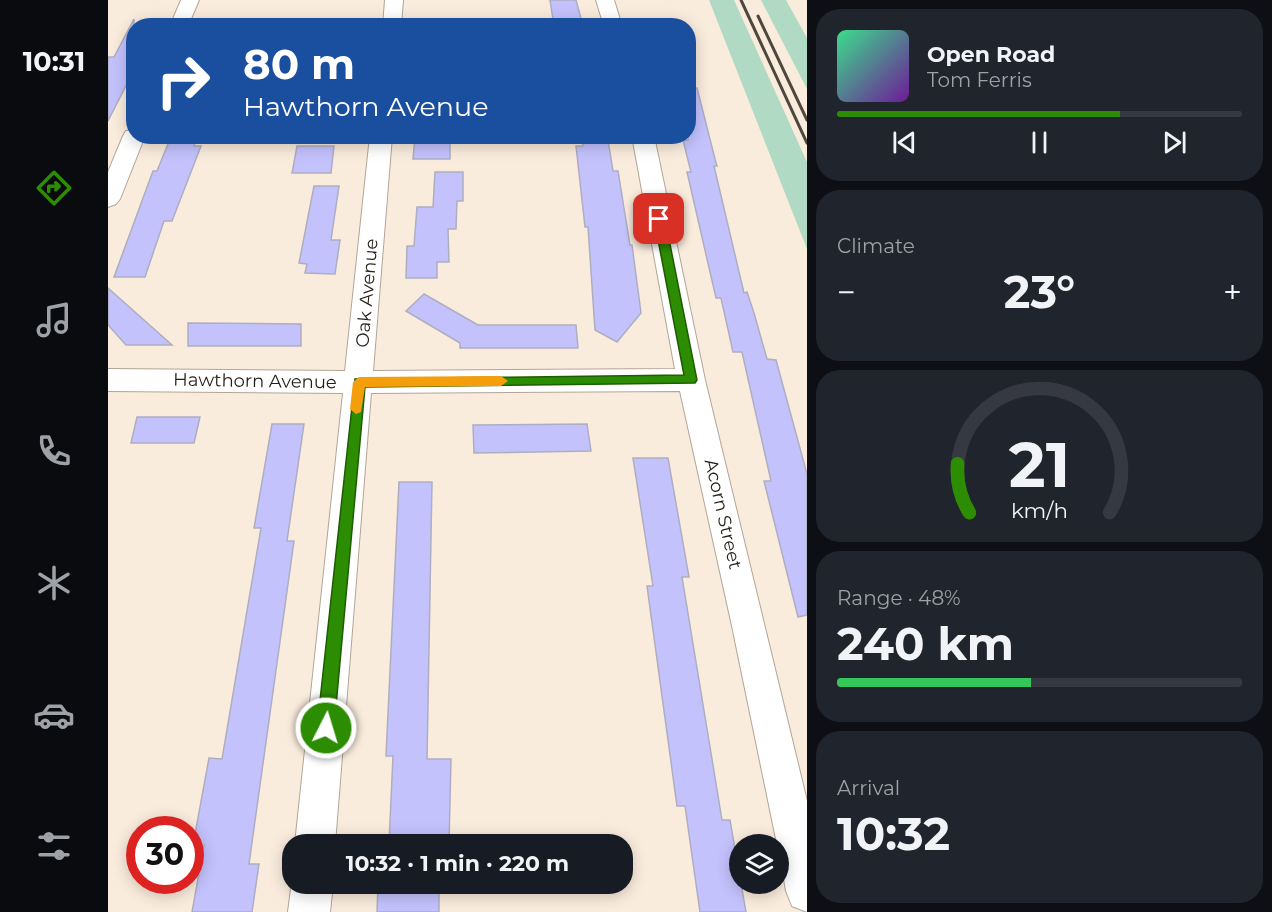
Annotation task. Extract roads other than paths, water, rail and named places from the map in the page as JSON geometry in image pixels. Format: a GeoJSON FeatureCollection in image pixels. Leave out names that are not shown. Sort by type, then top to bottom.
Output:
{"type":"FeatureCollection","features":[{"type":"Feature","properties":{"kind":"street"},"geometry":{"type":"LineString","coordinates":[[182,18],[190,0]]}},
{"type":"Feature","properties":{"kind":"street"},"geometry":{"type":"LineString","coordinates":[[393,18],[394,0]]}},
{"type":"Feature","properties":{"kind":"street"},"geometry":{"type":"LineString","coordinates":[[605,0],[611,18]]}},
{"type":"Feature","properties":{"kind":"street"},"geometry":{"type":"LineString","coordinates":[[108,199],[131,144]]}},
{"type":"Feature","properties":{"kind":"street","name":"Oak Avenue"},"geometry":{"type":"LineString","coordinates":[[316,834],[380,144]]}},
{"type":"Feature","properties":{"kind":"street","name":"Acorn Street"},"geometry":{"type":"LineString","coordinates":[[645,144],[691,380],[749,626],[807,891]]}},
{"type":"Feature","properties":{"kind":"street","name":"Hawthorn Avenue"},"geometry":{"type":"LineString","coordinates":[[108,380],[359,382],[691,380]]}},
{"type":"Feature","properties":{"kind":"street"},"geometry":{"type":"LineString","coordinates":[[309,912],[311,894]]}},
{"type":"Feature","properties":{"kind":"railway"},"geometry":{"type":"LineString","coordinates":[[741,0],[807,143]]}},
{"type":"Feature","properties":{"kind":"railway"},"geometry":{"type":"LineString","coordinates":[[758,16],[807,120]]}}]}
